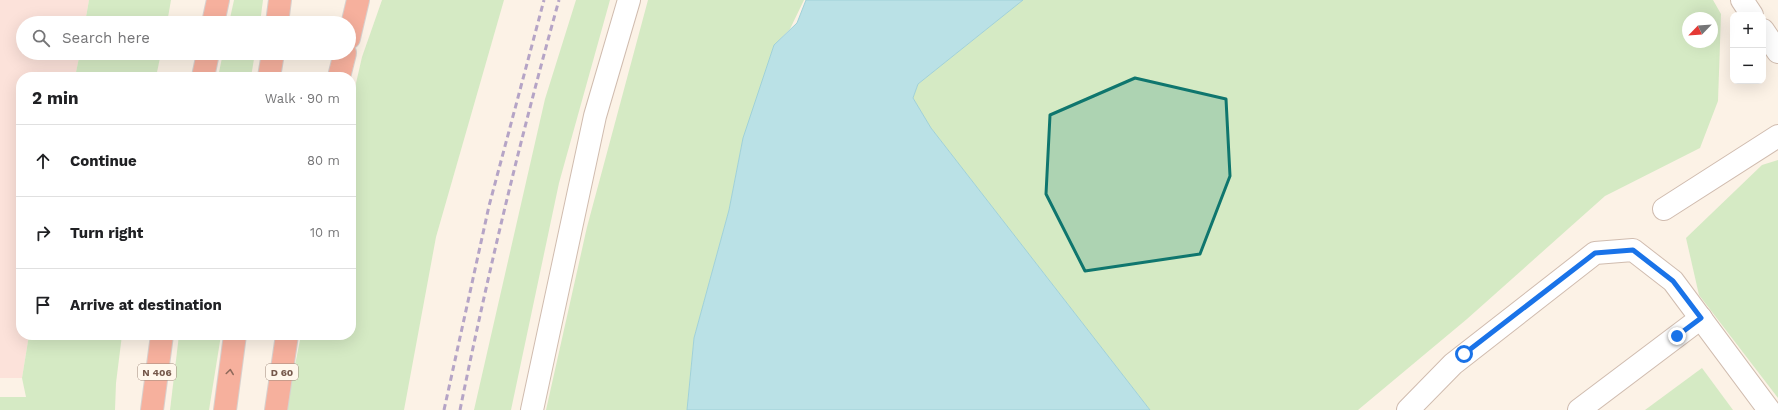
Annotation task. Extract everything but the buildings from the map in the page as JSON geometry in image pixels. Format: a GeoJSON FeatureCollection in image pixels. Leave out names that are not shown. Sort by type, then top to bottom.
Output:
{"type":"FeatureCollection","features":[{"type":"Feature","properties":{"kind":"highway"},"geometry":{"type":"LineString","coordinates":[[215,16],[218,0]]}},
{"type":"Feature","properties":{"kind":"highway"},"geometry":{"type":"LineString","coordinates":[[278,16],[280,0]]}},
{"type":"Feature","properties":{"kind":"highway"},"geometry":{"type":"LineString","coordinates":[[354,16],[358,0]]}},
{"type":"Feature","properties":{"kind":"highway"},"geometry":{"type":"LineString","coordinates":[[205,72],[207,60]]}},
{"type":"Feature","properties":{"kind":"highway"},"geometry":{"type":"LineString","coordinates":[[270,72],[272,60]]}},
{"type":"Feature","properties":{"kind":"highway"},"geometry":{"type":"LineString","coordinates":[[340,72],[343,60]]}},
{"type":"Feature","properties":{"kind":"highway","name":"N 406"},"geometry":{"type":"LineString","coordinates":[[152,410],[161,340]]}},
{"type":"Feature","properties":{"kind":"highway"},"geometry":{"type":"LineString","coordinates":[[225,410],[234,340]]}},
{"type":"Feature","properties":{"kind":"highway","name":"D 60"},"geometry":{"type":"LineString","coordinates":[[276,410],[286,340]]}},
{"type":"Feature","properties":{"kind":"lane"},"geometry":{"type":"LineString","coordinates":[[532,410],[595,116],[629,0]]}},
{"type":"Feature","properties":{"kind":"lane"},"geometry":{"type":"LineString","coordinates":[[1742,0],[1750,12]]}},
{"type":"Feature","properties":{"kind":"lane"},"geometry":{"type":"LineString","coordinates":[[1766,34],[1778,52]]}},
{"type":"Feature","properties":{"kind":"lane"},"geometry":{"type":"LineString","coordinates":[[1664,210],[1778,136]]}},
{"type":"Feature","properties":{"kind":"lane"},"geometry":{"type":"LineString","coordinates":[[1408,410],[1453,364],[1595,253],[1633,250],[1673,281],[1769,410]]}},
{"type":"Feature","properties":{"kind":"lane"},"geometry":{"type":"LineString","coordinates":[[1580,410],[1701,318]]}},
{"type":"Feature","properties":{"kind":"highlighted area"},"geometry":{"type":"Polygon","coordinates":[[[1135,78],[1226,99],[1230,176],[1200,254],[1085,271],[1046,194],[1050,115],[1135,78]]]}},
{"type":"Feature","properties":{"kind":"shaded area"},"geometry":{"type":"Polygon","coordinates":[[[0,0],[89,0],[86,16],[16,16],[16,60],[79,60],[76,72],[16,72],[16,340],[28,340],[22,378],[0,378],[0,0]]]}},
{"type":"Feature","properties":{"kind":"green space"},"geometry":{"type":"Polygon","coordinates":[[[89,0],[171,0],[168,16],[86,16],[89,0]]]}},
{"type":"Feature","properties":{"kind":"green space"},"geometry":{"type":"Polygon","coordinates":[[[234,0],[263,0],[261,16],[231,16],[234,0]]]}},
{"type":"Feature","properties":{"kind":"green space"},"geometry":{"type":"Polygon","coordinates":[[[382,0],[504,0],[436,237],[404,410],[286,410],[300,340],[356,340],[356,83],[362,57],[382,0]]]}},
{"type":"Feature","properties":{"kind":"green space"},"geometry":{"type":"Polygon","coordinates":[[[576,0],[610,0],[559,183],[511,410],[474,410],[545,99],[576,0]]]}},
{"type":"Feature","properties":{"kind":"green space"},"geometry":{"type":"Polygon","coordinates":[[[648,0],[804,0],[790,29],[774,45],[741,148],[729,210],[694,338],[687,410],[546,410],[587,227],[648,0]]]}},
{"type":"Feature","properties":{"kind":"green space"},"geometry":{"type":"Polygon","coordinates":[[[1023,0],[1713,0],[1721,14],[1718,101],[1700,148],[1605,196],[1467,319],[1358,410],[1150,410],[931,128],[913,98],[918,84],[1023,0]]]}},
{"type":"Feature","properties":{"kind":"green space"},"geometry":{"type":"Polygon","coordinates":[[[79,60],[160,60],[157,72],[76,72],[79,60]]]}},
{"type":"Feature","properties":{"kind":"green space"},"geometry":{"type":"Polygon","coordinates":[[[222,60],[254,60],[252,72],[219,72],[222,60]]]}},
{"type":"Feature","properties":{"kind":"green space"},"geometry":{"type":"Polygon","coordinates":[[[1778,160],[1778,398],[1699,295],[1686,238],[1762,165],[1778,160]]]}},
{"type":"Feature","properties":{"kind":"green space"},"geometry":{"type":"Polygon","coordinates":[[[28,340],[121,340],[116,383],[115,410],[0,410],[0,397],[26,397],[22,378],[28,340]]]}},
{"type":"Feature","properties":{"kind":"green space"},"geometry":{"type":"Polygon","coordinates":[[[178,340],[220,340],[209,410],[170,410],[178,340]]]}},
{"type":"Feature","properties":{"kind":"green space"},"geometry":{"type":"Polygon","coordinates":[[[1702,368],[1733,410],[1645,410],[1702,368]]]}},
{"type":"Feature","properties":{"kind":"water"},"geometry":{"type":"Polygon","coordinates":[[[806,0],[1023,0],[918,84],[913,98],[931,128],[1150,410],[687,410],[694,338],[729,210],[743,138],[774,45],[797,23],[806,0]]]}},
{"type":"Feature","properties":{"kind":"railway"},"geometry":{"type":"LineString","coordinates":[[444,410],[489,206],[544,0]]}},
{"type":"Feature","properties":{"kind":"railway"},"geometry":{"type":"LineString","coordinates":[[460,410],[506,204],[531,102],[559,0]]}},
{"type":"Feature","properties":{"kind":"route"},"geometry":{"type":"LineString","coordinates":[[1464,354],[1595,253],[1633,250],[1673,281],[1701,318],[1677,336]]}}]}
